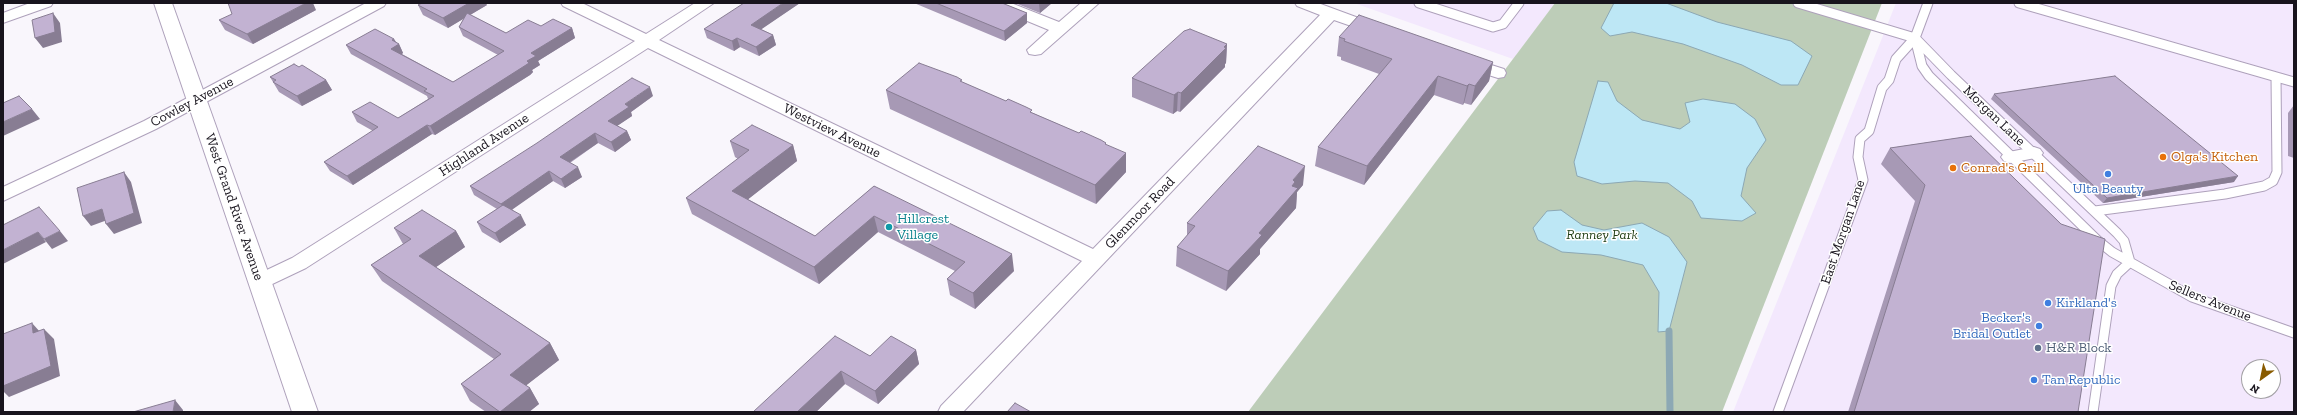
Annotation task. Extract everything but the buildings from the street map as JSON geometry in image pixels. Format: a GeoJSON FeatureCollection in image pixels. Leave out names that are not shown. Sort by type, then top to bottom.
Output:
{"type":"FeatureCollection","features":[{"type":"Feature","properties":{"kind":"main road","name":"West Grand River Avenue"},"geometry":{"type":"LineString","coordinates":[[163,3],[305,412]]}},
{"type":"Feature","properties":{"kind":"street"},"geometry":{"type":"LineString","coordinates":[[3,18],[44,3]]}},
{"type":"Feature","properties":{"kind":"street","name":"Cowley Avenue"},"geometry":{"type":"LineString","coordinates":[[3,195],[150,125],[378,3]]}},
{"type":"Feature","properties":{"kind":"street","name":"Westview Avenue"},"geometry":{"type":"LineString","coordinates":[[569,3],[1095,259]]}},
{"type":"Feature","properties":{"kind":"street","name":"Highland Avenue"},"geometry":{"type":"LineString","coordinates":[[259,282],[299,264],[706,3]]}},
{"type":"Feature","properties":{"kind":"street"},"geometry":{"type":"LineString","coordinates":[[997,3],[1060,28]]}},
{"type":"Feature","properties":{"kind":"street"},"geometry":{"type":"LineString","coordinates":[[1035,50],[1091,3]]}},
{"type":"Feature","properties":{"kind":"street"},"geometry":{"type":"LineString","coordinates":[[1303,3],[1389,34]]}},
{"type":"Feature","properties":{"kind":"street","name":"Glenmoor Road"},"geometry":{"type":"LineString","coordinates":[[948,412],[1331,13]]}},
{"type":"Feature","properties":{"kind":"street"},"geometry":{"type":"LineString","coordinates":[[1455,58],[1498,73]]}},
{"type":"Feature","properties":{"kind":"street"},"geometry":{"type":"LineString","coordinates":[[2010,157],[2034,153]]}},
{"type":"Feature","properties":{"kind":"lane"},"geometry":{"type":"LineString","coordinates":[[1419,3],[1493,27],[1503,24],[1519,3]]}},
{"type":"Feature","properties":{"kind":"lane"},"geometry":{"type":"LineString","coordinates":[[1798,3],[1821,6],[1915,38],[1928,3]]}},
{"type":"Feature","properties":{"kind":"lane"},"geometry":{"type":"LineString","coordinates":[[2019,3],[2294,82]]}},
{"type":"Feature","properties":{"kind":"lane","name":"Morgan Lane"},"geometry":{"type":"LineString","coordinates":[[1915,38],[2124,241],[2130,262]]}},
{"type":"Feature","properties":{"kind":"lane","name":"Morgan Lane"},"geometry":{"type":"LineString","coordinates":[[1915,38],[1922,66],[1928,76],[2010,157],[2104,246],[2130,262]]}},
{"type":"Feature","properties":{"kind":"lane","name":"East Morgan Lane"},"geometry":{"type":"LineString","coordinates":[[1778,412],[1863,180],[1863,174],[1858,157],[1860,139],[1869,131],[1882,88],[1889,80],[1896,60],[1915,38]]}},
{"type":"Feature","properties":{"kind":"lane"},"geometry":{"type":"LineString","coordinates":[[2095,212],[2153,205],[2264,186],[2273,181],[2277,172],[2276,77]]}},
{"type":"Feature","properties":{"kind":"lane"},"geometry":{"type":"LineString","coordinates":[[2093,412],[2111,286],[2118,274],[2130,262]]}},
{"type":"Feature","properties":{"kind":"lane","name":"Sellers Avenue"},"geometry":{"type":"LineString","coordinates":[[2130,262],[2168,285],[2192,297],[2294,333]]}},
{"type":"Feature","properties":{"kind":"shaded area"},"geometry":{"type":"Polygon","coordinates":[[[1354,3],[1555,3],[1513,59],[1354,3]]]}},
{"type":"Feature","properties":{"kind":"shaded area"},"geometry":{"type":"Polygon","coordinates":[[[1896,3],[2294,3],[2294,412],[1733,412],[1896,3]]]}},
{"type":"Feature","properties":{"kind":"green space","name":"Ranney Park"},"geometry":{"type":"Polygon","coordinates":[[[1555,3],[1882,3],[1722,412],[1248,412],[1555,3]]]}},
{"type":"Feature","properties":{"kind":"water"},"geometry":{"type":"Polygon","coordinates":[[[1614,3],[1666,3],[1717,22],[1791,41],[1812,56],[1798,85],[1781,85],[1742,65],[1683,44],[1632,32],[1610,36],[1601,28],[1614,3]]]}},
{"type":"Feature","properties":{"kind":"water"},"geometry":{"type":"Polygon","coordinates":[[[1598,81],[1608,82],[1617,101],[1642,120],[1680,129],[1690,122],[1685,103],[1703,99],[1735,104],[1755,119],[1766,140],[1747,168],[1741,196],[1756,213],[1742,221],[1701,218],[1692,201],[1668,183],[1635,181],[1602,184],[1577,176],[1574,162],[1598,81]]]}},
{"type":"Feature","properties":{"kind":"water"},"geometry":{"type":"Polygon","coordinates":[[[1561,210],[1582,225],[1604,230],[1642,223],[1669,237],[1687,262],[1669,331],[1658,332],[1659,292],[1643,265],[1601,255],[1562,252],[1538,240],[1533,228],[1547,211],[1561,210]]]}},
{"type":"Feature","properties":{"kind":"waterway"},"geometry":{"type":"LineString","coordinates":[[1669,331],[1670,412]]}},
{"type":"Feature","properties":{"kind":"place","name":"Olga's Kitchen"},"geometry":{"type":"Point","coordinates":[2163,157]}},
{"type":"Feature","properties":{"kind":"place","name":"Conrad's Grill"},"geometry":{"type":"Point","coordinates":[1953,168]}},
{"type":"Feature","properties":{"kind":"place","name":"Ulta Beauty"},"geometry":{"type":"Point","coordinates":[2108,174]}},
{"type":"Feature","properties":{"kind":"place","name":"Hillcrest Village"},"geometry":{"type":"Point","coordinates":[889,227]}},
{"type":"Feature","properties":{"kind":"place","name":"Kirkland's"},"geometry":{"type":"Point","coordinates":[2048,303]}},
{"type":"Feature","properties":{"kind":"place","name":"Becker's Bridal Outlet"},"geometry":{"type":"Point","coordinates":[2039,326]}},
{"type":"Feature","properties":{"kind":"place","name":"H&R Block"},"geometry":{"type":"Point","coordinates":[2038,348]}},
{"type":"Feature","properties":{"kind":"place","name":"Tan Republic"},"geometry":{"type":"Point","coordinates":[2034,380]}}]}
